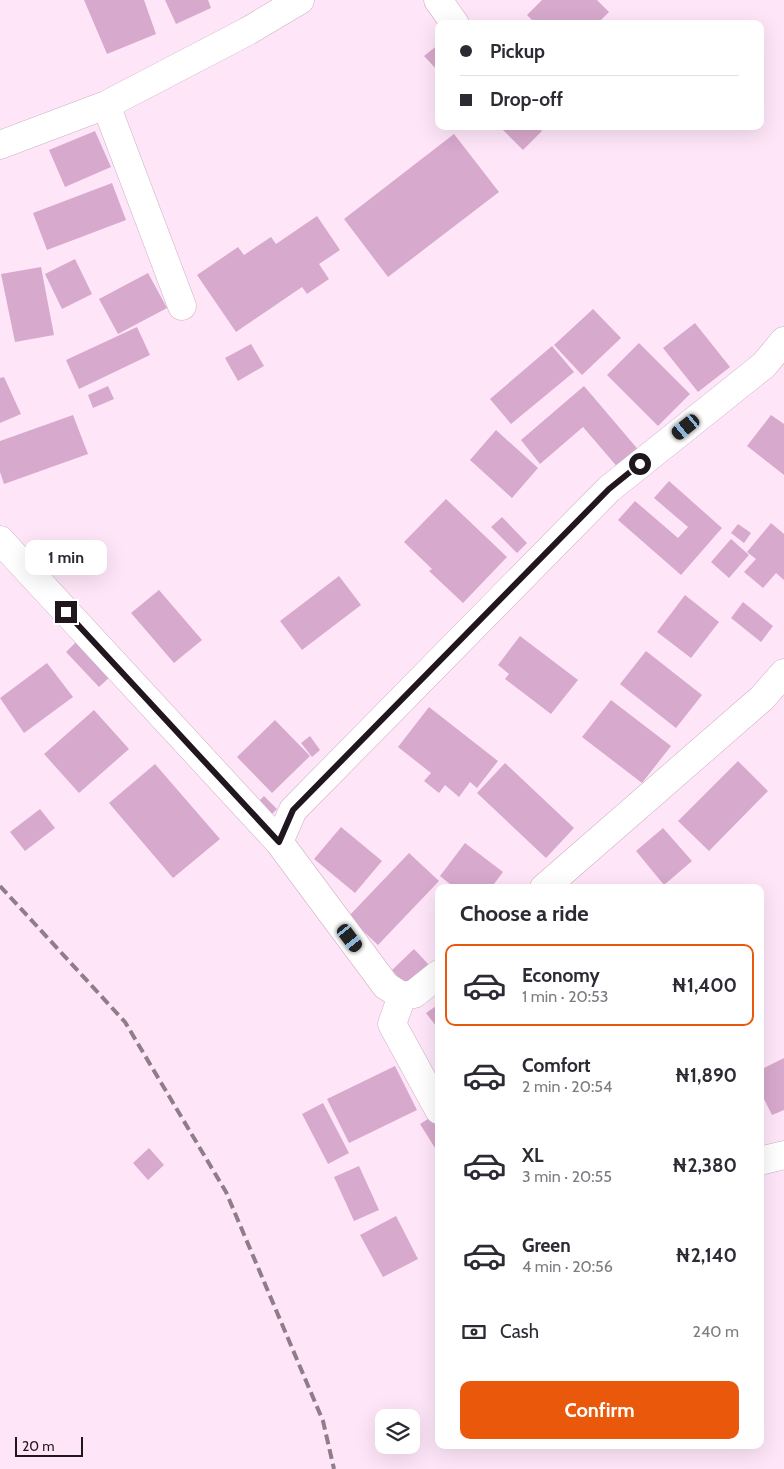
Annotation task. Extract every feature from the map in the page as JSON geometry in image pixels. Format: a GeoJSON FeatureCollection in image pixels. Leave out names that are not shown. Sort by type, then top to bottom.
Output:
{"type":"FeatureCollection","features":[{"type":"Feature","properties":{"kind":"street"},"geometry":{"type":"LineString","coordinates":[[0,145],[106,105],[248,31],[300,0]]}},
{"type":"Feature","properties":{"kind":"street"},"geometry":{"type":"LineString","coordinates":[[438,0],[452,20]]}},
{"type":"Feature","properties":{"kind":"street"},"geometry":{"type":"LineString","coordinates":[[106,105],[182,306]]}},
{"type":"Feature","properties":{"kind":"street"},"geometry":{"type":"LineString","coordinates":[[279,842],[293,810],[609,489],[764,365],[784,341]]}},
{"type":"Feature","properties":{"kind":"street"},"geometry":{"type":"LineString","coordinates":[[0,540],[279,842],[386,986],[402,996],[414,994],[435,977]]}},
{"type":"Feature","properties":{"kind":"street"},"geometry":{"type":"LineString","coordinates":[[556,884],[762,698],[784,673]]}},
{"type":"Feature","properties":{"kind":"street"},"geometry":{"type":"LineString","coordinates":[[402,996],[392,1024],[435,1103]]}},
{"type":"Feature","properties":{"kind":"street"},"geometry":{"type":"LineString","coordinates":[[764,1160],[784,1155]]}},
{"type":"Feature","properties":{"kind":"building"},"geometry":{"type":"Polygon","coordinates":[[[84,0],[144,0],[156,34],[107,54],[84,0]]]}},
{"type":"Feature","properties":{"kind":"building"},"geometry":{"type":"Polygon","coordinates":[[[165,0],[208,0],[211,8],[176,24],[165,0]]]}},
{"type":"Feature","properties":{"kind":"building"},"geometry":{"type":"Polygon","coordinates":[[[542,0],[597,0],[609,12],[601,20],[532,20],[527,15],[542,0]]]}},
{"type":"Feature","properties":{"kind":"building"},"geometry":{"type":"Polygon","coordinates":[[[435,47],[435,68],[424,56],[435,47]]]}},
{"type":"Feature","properties":{"kind":"building"},"geometry":{"type":"Polygon","coordinates":[[[503,130],[542,131],[523,150],[503,130]]]}},
{"type":"Feature","properties":{"kind":"building"},"geometry":{"type":"Polygon","coordinates":[[[95,131],[111,167],[65,187],[49,150],[95,131]]]}},
{"type":"Feature","properties":{"kind":"building"},"geometry":{"type":"Polygon","coordinates":[[[454,134],[499,192],[388,277],[344,219],[454,134]]]}},
{"type":"Feature","properties":{"kind":"building"},"geometry":{"type":"Polygon","coordinates":[[[112,183],[126,220],[47,250],[33,213],[112,183]]]}},
{"type":"Feature","properties":{"kind":"building"},"geometry":{"type":"Polygon","coordinates":[[[317,216],[340,250],[319,264],[329,279],[307,294],[302,287],[236,332],[197,275],[238,247],[244,255],[271,237],[276,244],[317,216]]]}},
{"type":"Feature","properties":{"kind":"building"},"geometry":{"type":"Polygon","coordinates":[[[75,259],[92,294],[62,309],[45,274],[75,259]]]}},
{"type":"Feature","properties":{"kind":"building"},"geometry":{"type":"Polygon","coordinates":[[[41,267],[54,335],[15,342],[1,274],[41,267]]]}},
{"type":"Feature","properties":{"kind":"building"},"geometry":{"type":"Polygon","coordinates":[[[148,273],[167,308],[118,334],[99,299],[148,273]]]}},
{"type":"Feature","properties":{"kind":"building"},"geometry":{"type":"Polygon","coordinates":[[[593,309],[621,338],[582,375],[554,345],[593,309]]]}},
{"type":"Feature","properties":{"kind":"building"},"geometry":{"type":"Polygon","coordinates":[[[695,323],[730,367],[698,392],[663,348],[695,323]]]}},
{"type":"Feature","properties":{"kind":"building"},"geometry":{"type":"Polygon","coordinates":[[[137,327],[150,355],[79,389],[66,360],[137,327]]]}},
{"type":"Feature","properties":{"kind":"building"},"geometry":{"type":"Polygon","coordinates":[[[639,343],[690,394],[658,426],[607,375],[639,343]]]}},
{"type":"Feature","properties":{"kind":"building"},"geometry":{"type":"Polygon","coordinates":[[[251,344],[264,366],[238,381],[225,358],[251,344]]]}},
{"type":"Feature","properties":{"kind":"building"},"geometry":{"type":"Polygon","coordinates":[[[552,346],[574,372],[511,424],[490,399],[552,346]]]}},
{"type":"Feature","properties":{"kind":"building"},"geometry":{"type":"Polygon","coordinates":[[[4,377],[21,414],[0,423],[0,378],[4,377]]]}},
{"type":"Feature","properties":{"kind":"building"},"geometry":{"type":"Polygon","coordinates":[[[108,386],[114,399],[93,408],[88,395],[108,386]]]}},
{"type":"Feature","properties":{"kind":"building"},"geometry":{"type":"Polygon","coordinates":[[[584,386],[641,453],[620,470],[583,427],[540,464],[521,440],[584,386]]]}},
{"type":"Feature","properties":{"kind":"building"},"geometry":{"type":"Polygon","coordinates":[[[73,415],[88,454],[4,484],[0,472],[0,441],[73,415]]]}},
{"type":"Feature","properties":{"kind":"building"},"geometry":{"type":"Polygon","coordinates":[[[771,415],[784,424],[784,475],[747,446],[771,415]]]}},
{"type":"Feature","properties":{"kind":"building"},"geometry":{"type":"Polygon","coordinates":[[[496,430],[538,468],[512,498],[470,460],[496,430]]]}},
{"type":"Feature","properties":{"kind":"building"},"geometry":{"type":"Polygon","coordinates":[[[669,481],[722,528],[681,575],[618,520],[635,501],[678,538],[688,527],[654,498],[669,481]]]}},
{"type":"Feature","properties":{"kind":"building"},"geometry":{"type":"Polygon","coordinates":[[[446,499],[507,557],[463,603],[429,571],[432,569],[404,542],[446,499]]]}},
{"type":"Feature","properties":{"kind":"building"},"geometry":{"type":"Polygon","coordinates":[[[502,517],[527,543],[517,553],[491,527],[502,517]]]}},
{"type":"Feature","properties":{"kind":"building"},"geometry":{"type":"Polygon","coordinates":[[[771,523],[784,534],[784,580],[776,573],[763,588],[744,572],[756,559],[747,552],[771,523]]]}},
{"type":"Feature","properties":{"kind":"building"},"geometry":{"type":"Polygon","coordinates":[[[738,524],[751,533],[744,543],[731,533],[738,524]]]}},
{"type":"Feature","properties":{"kind":"building"},"geometry":{"type":"Polygon","coordinates":[[[731,539],[749,555],[729,578],[711,562],[731,539]]]}},
{"type":"Feature","properties":{"kind":"building"},"geometry":{"type":"Polygon","coordinates":[[[339,576],[361,605],[302,650],[280,621],[339,576]]]}},
{"type":"Feature","properties":{"kind":"building"},"geometry":{"type":"Polygon","coordinates":[[[159,590],[202,640],[174,663],[131,613],[159,590]]]}},
{"type":"Feature","properties":{"kind":"building"},"geometry":{"type":"Polygon","coordinates":[[[685,595],[719,622],[691,658],[657,632],[685,595]]]}},
{"type":"Feature","properties":{"kind":"building"},"geometry":{"type":"Polygon","coordinates":[[[743,602],[773,626],[761,642],[731,618],[743,602]]]}},
{"type":"Feature","properties":{"kind":"building"},"geometry":{"type":"Polygon","coordinates":[[[520,636],[578,680],[551,714],[505,679],[509,674],[498,665],[520,636]]]}},
{"type":"Feature","properties":{"kind":"building"},"geometry":{"type":"Polygon","coordinates":[[[78,640],[112,675],[99,687],[66,652],[78,640]]]}},
{"type":"Feature","properties":{"kind":"building"},"geometry":{"type":"Polygon","coordinates":[[[646,651],[702,695],[676,728],[620,684],[646,651]]]}},
{"type":"Feature","properties":{"kind":"building"},"geometry":{"type":"Polygon","coordinates":[[[47,663],[73,697],[24,733],[0,698],[47,663]]]}},
{"type":"Feature","properties":{"kind":"building"},"geometry":{"type":"Polygon","coordinates":[[[611,700],[671,746],[642,783],[582,737],[611,700]]]}},
{"type":"Feature","properties":{"kind":"building"},"geometry":{"type":"Polygon","coordinates":[[[429,707],[498,761],[477,788],[470,782],[459,797],[445,785],[439,793],[424,781],[431,773],[398,747],[429,707]]]}},
{"type":"Feature","properties":{"kind":"building"},"geometry":{"type":"Polygon","coordinates":[[[94,710],[129,749],[79,793],[44,754],[94,710]]]}},
{"type":"Feature","properties":{"kind":"building"},"geometry":{"type":"Polygon","coordinates":[[[275,720],[310,756],[272,793],[237,757],[275,720]]]}},
{"type":"Feature","properties":{"kind":"building"},"geometry":{"type":"Polygon","coordinates":[[[310,736],[320,750],[312,757],[301,743],[310,736]]]}},
{"type":"Feature","properties":{"kind":"building"},"geometry":{"type":"Polygon","coordinates":[[[738,761],[768,791],[709,851],[678,821],[738,761]]]}},
{"type":"Feature","properties":{"kind":"building"},"geometry":{"type":"Polygon","coordinates":[[[505,763],[574,828],[546,858],[477,793],[505,763]]]}},
{"type":"Feature","properties":{"kind":"building"},"geometry":{"type":"Polygon","coordinates":[[[155,764],[220,839],[173,878],[109,803],[155,764]]]}},
{"type":"Feature","properties":{"kind":"building"},"geometry":{"type":"Polygon","coordinates":[[[264,796],[277,809],[269,817],[256,804],[264,796]]]}},
{"type":"Feature","properties":{"kind":"building"},"geometry":{"type":"Polygon","coordinates":[[[40,809],[55,828],[25,851],[10,832],[40,809]]]}},
{"type":"Feature","properties":{"kind":"building"},"geometry":{"type":"Polygon","coordinates":[[[341,827],[382,861],[355,893],[314,859],[341,827]]]}},
{"type":"Feature","properties":{"kind":"building"},"geometry":{"type":"Polygon","coordinates":[[[663,828],[692,861],[663,884],[636,851],[663,828]]]}},
{"type":"Feature","properties":{"kind":"building"},"geometry":{"type":"Polygon","coordinates":[[[465,843],[503,872],[494,884],[450,884],[440,876],[465,843]]]}},
{"type":"Feature","properties":{"kind":"building"},"geometry":{"type":"Polygon","coordinates":[[[409,853],[439,881],[378,945],[348,917],[409,853]]]}},
{"type":"Feature","properties":{"kind":"building"},"geometry":{"type":"Polygon","coordinates":[[[414,949],[429,965],[406,986],[392,970],[414,949]]]}},
{"type":"Feature","properties":{"kind":"building"},"geometry":{"type":"Polygon","coordinates":[[[435,1007],[435,1025],[426,1013],[435,1007]]]}},
{"type":"Feature","properties":{"kind":"building"},"geometry":{"type":"Polygon","coordinates":[[[784,1058],[784,1110],[772,1115],[764,1099],[764,1068],[784,1058]]]}},
{"type":"Feature","properties":{"kind":"building"},"geometry":{"type":"Polygon","coordinates":[[[395,1066],[417,1110],[349,1143],[327,1099],[395,1066]]]}},
{"type":"Feature","properties":{"kind":"building"},"geometry":{"type":"Polygon","coordinates":[[[323,1103],[349,1153],[328,1164],[302,1114],[323,1103]]]}},
{"type":"Feature","properties":{"kind":"building"},"geometry":{"type":"Polygon","coordinates":[[[433,1116],[435,1119],[435,1148],[420,1124],[433,1116]]]}},
{"type":"Feature","properties":{"kind":"building"},"geometry":{"type":"Polygon","coordinates":[[[149,1148],[164,1165],[148,1180],[133,1163],[149,1148]]]}},
{"type":"Feature","properties":{"kind":"building"},"geometry":{"type":"Polygon","coordinates":[[[359,1166],[379,1210],[354,1221],[334,1177],[359,1166]]]}},
{"type":"Feature","properties":{"kind":"building"},"geometry":{"type":"Polygon","coordinates":[[[396,1216],[418,1259],[383,1277],[360,1235],[396,1216]]]}},
{"type":"Feature","properties":{"kind":"railway"},"geometry":{"type":"LineString","coordinates":[[0,886],[125,1022],[226,1192],[323,1421],[334,1469]]}},
{"type":"Feature","properties":{"kind":"route"},"geometry":{"type":"LineString","coordinates":[[66,612],[279,842],[293,810],[609,489],[640,464]]}}]}
